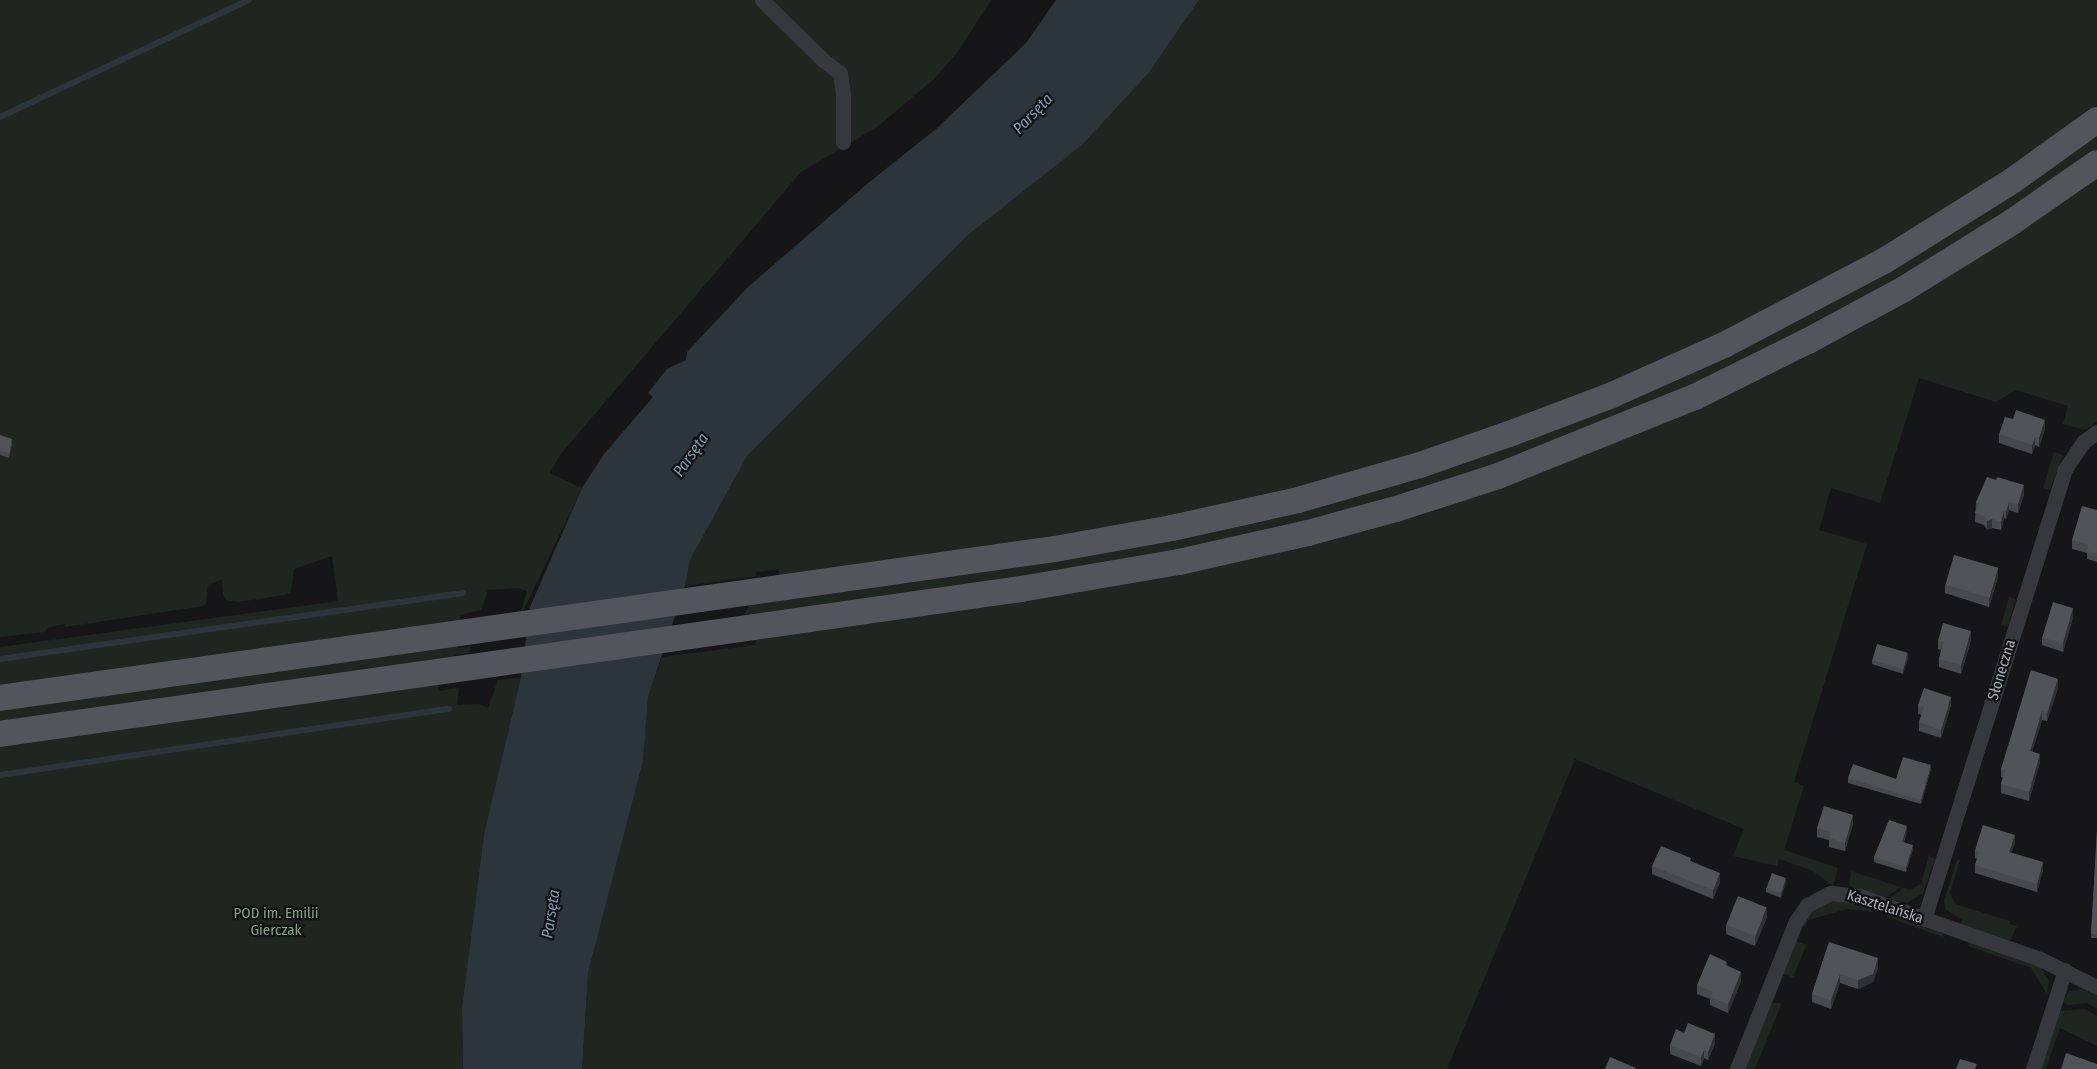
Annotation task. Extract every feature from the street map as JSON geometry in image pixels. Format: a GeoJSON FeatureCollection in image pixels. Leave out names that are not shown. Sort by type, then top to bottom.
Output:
{"type":"FeatureCollection","features":[{"type":"Feature","properties":{"kind":"main road"},"geometry":{"type":"LineString","coordinates":[[0,699],[1045,550],[1172,528],[1342,488],[1509,434],[1647,380],[1817,298],[1953,219],[2097,120]]}},
{"type":"Feature","properties":{"kind":"main road"},"geometry":{"type":"LineString","coordinates":[[0,734],[1041,586],[1179,562],[1341,524],[1498,476],[1695,397],[1831,329],[1975,246],[2097,163]]}},
{"type":"Feature","properties":{"kind":"street"},"geometry":{"type":"LineString","coordinates":[[762,0],[840,74],[843,94],[843,142]]}},
{"type":"Feature","properties":{"kind":"street","name":"Słoneczna"},"geometry":{"type":"LineString","coordinates":[[1924,919],[2066,469],[2083,442],[2097,432]]}},
{"type":"Feature","properties":{"kind":"street","name":"Kasztelańska"},"geometry":{"type":"LineString","coordinates":[[1737,1069],[1796,921],[1807,905],[1822,896],[1840,892],[1860,896],[2065,970],[2097,987]]}},
{"type":"Feature","properties":{"kind":"street"},"geometry":{"type":"LineString","coordinates":[[2033,1069],[2065,970]]}},
{"type":"Feature","properties":{"kind":"green space"},"geometry":{"type":"Polygon","coordinates":[[[0,0],[991,0],[957,53],[934,79],[877,127],[801,172],[560,455],[550,473],[582,488],[516,626],[527,591],[518,588],[488,590],[481,610],[460,615],[461,623],[0,688],[0,647],[338,601],[332,556],[294,569],[291,592],[284,595],[239,602],[226,600],[223,594],[222,579],[208,585],[206,604],[203,606],[65,627],[64,624],[47,628],[45,632],[0,637],[0,0]]]}},
{"type":"Feature","properties":{"kind":"green space"},"geometry":{"type":"Polygon","coordinates":[[[1199,0],[2097,0],[2097,105],[2005,172],[1918,228],[1757,317],[1595,390],[1407,458],[1296,489],[1164,519],[1015,545],[780,579],[778,569],[756,572],[756,576],[685,586],[690,560],[747,456],[968,235],[1082,145],[1148,74],[1199,0]]]}},
{"type":"Feature","properties":{"kind":"green space"},"geometry":{"type":"Polygon","coordinates":[[[2097,133],[2097,150],[2025,201],[1850,308],[1690,387],[1516,458],[1418,491],[1306,522],[1172,553],[1019,579],[744,615],[750,604],[1017,565],[1603,410],[2097,133]]]}},
{"type":"Feature","properties":{"kind":"green space"},"geometry":{"type":"Polygon","coordinates":[[[2097,176],[2097,422],[2084,430],[2063,424],[2068,406],[2016,390],[1996,402],[1919,378],[1880,503],[1831,488],[1819,530],[1867,544],[1794,782],[1804,786],[1784,850],[1838,868],[1833,886],[1813,871],[1779,859],[1777,866],[1733,856],[1744,829],[1575,759],[1447,1069],[582,1069],[588,973],[643,761],[648,697],[662,657],[756,645],[755,637],[1524,479],[1700,407],[1862,327],[1948,275],[2097,176]]]}},
{"type":"Feature","properties":{"kind":"green space"},"geometry":{"type":"Polygon","coordinates":[[[2054,452],[2063,455],[2050,490],[2043,488],[2054,452]]]}},
{"type":"Feature","properties":{"kind":"green space"},"geometry":{"type":"Polygon","coordinates":[[[2009,597],[2016,599],[2008,627],[2001,625],[2009,597]]]}},
{"type":"Feature","properties":{"kind":"green space"},"geometry":{"type":"Polygon","coordinates":[[[457,644],[457,648],[471,647],[469,653],[454,655],[454,659],[0,724],[0,709],[457,644]]]}},
{"type":"Feature","properties":{"kind":"green space","name":"POD im. Emilii Gierczak"},"geometry":{"type":"Polygon","coordinates":[[[521,677],[484,834],[462,1008],[463,1069],[0,1069],[0,744],[437,682],[439,691],[459,688],[457,705],[479,704],[488,708],[498,680],[521,677]]]}},
{"type":"Feature","properties":{"kind":"green space"},"geometry":{"type":"Polygon","coordinates":[[[1929,855],[1935,859],[1923,893],[1907,903],[1889,899],[1903,888],[1910,890],[1921,884],[1929,855]]]}},
{"type":"Feature","properties":{"kind":"green space"},"geometry":{"type":"Polygon","coordinates":[[[1957,860],[1960,860],[1950,893],[1955,904],[2010,921],[2009,924],[2017,926],[2010,941],[1961,924],[1962,920],[1946,910],[1944,901],[1957,860]]]}},
{"type":"Feature","properties":{"kind":"green space"},"geometry":{"type":"Polygon","coordinates":[[[1851,871],[1901,887],[1885,898],[1849,886],[1851,871]]]}},
{"type":"Feature","properties":{"kind":"green space"},"geometry":{"type":"Polygon","coordinates":[[[1832,900],[1853,902],[1874,909],[1873,912],[1848,909],[1808,920],[1805,926],[1802,925],[1810,911],[1832,900]]]}},
{"type":"Feature","properties":{"kind":"green space"},"geometry":{"type":"Polygon","coordinates":[[[1888,914],[1943,934],[1942,937],[1887,917],[1888,914]]]}},
{"type":"Feature","properties":{"kind":"green space"},"geometry":{"type":"Polygon","coordinates":[[[1796,941],[1806,945],[1793,978],[1783,973],[1796,941]]]}},
{"type":"Feature","properties":{"kind":"green space"},"geometry":{"type":"Polygon","coordinates":[[[1969,942],[2041,968],[2049,981],[2047,994],[2031,968],[1968,946],[1969,942]]]}},
{"type":"Feature","properties":{"kind":"green space"},"geometry":{"type":"Polygon","coordinates":[[[2082,989],[2097,996],[2097,1009],[2087,1003],[2069,1005],[2061,1002],[2070,991],[2082,989]]]}},
{"type":"Feature","properties":{"kind":"green space"},"geometry":{"type":"Polygon","coordinates":[[[1771,1003],[1782,1003],[1755,1069],[1745,1069],[1771,1003]]]}},
{"type":"Feature","properties":{"kind":"green space"},"geometry":{"type":"Polygon","coordinates":[[[2085,1009],[2097,1016],[2097,1046],[2060,1028],[2046,1069],[2041,1069],[2059,1011],[2085,1009]]]}},
{"type":"Feature","properties":{"kind":"water","name":"Parsęta"},"geometry":{"type":"Polygon","coordinates":[[[1056,0],[1199,0],[1148,74],[1082,145],[968,235],[747,456],[690,560],[685,586],[648,697],[643,761],[588,973],[582,1069],[463,1069],[462,1008],[484,834],[521,677],[530,607],[582,488],[604,454],[653,397],[648,393],[667,369],[686,360],[687,352],[748,287],[867,184],[936,129],[1026,43],[1056,0]]]}},
{"type":"Feature","properties":{"kind":"building"},"geometry":{"type":"Polygon","coordinates":[[[2016,410],[2045,420],[2039,438],[2035,437],[2032,445],[1999,434],[2005,417],[2013,419],[2016,410]]]}},
{"type":"Feature","properties":{"kind":"building"},"geometry":{"type":"Polygon","coordinates":[[[0,435],[12,439],[9,453],[0,451],[0,435]]]}},
{"type":"Feature","properties":{"kind":"building"},"geometry":{"type":"Polygon","coordinates":[[[1987,477],[1996,480],[1997,477],[2024,485],[2018,504],[2009,502],[2001,522],[1992,519],[1987,521],[1984,516],[1975,513],[1979,503],[1976,502],[1987,477]]]}},
{"type":"Feature","properties":{"kind":"building"},"geometry":{"type":"Polygon","coordinates":[[[2082,506],[2097,510],[2097,554],[2087,551],[2088,545],[2072,540],[2082,506]]]}},
{"type":"Feature","properties":{"kind":"building"},"geometry":{"type":"Polygon","coordinates":[[[1954,555],[1998,568],[1990,597],[1945,585],[1954,555]]]}},
{"type":"Feature","properties":{"kind":"building"},"geometry":{"type":"Polygon","coordinates":[[[2053,602],[2073,608],[2062,644],[2042,637],[2053,602]]]}},
{"type":"Feature","properties":{"kind":"building"},"geometry":{"type":"Polygon","coordinates":[[[1943,623],[1971,631],[1961,665],[1939,659],[1944,642],[1938,641],[1943,623]]]}},
{"type":"Feature","properties":{"kind":"building"},"geometry":{"type":"Polygon","coordinates":[[[1877,644],[1908,653],[1903,669],[1872,660],[1877,644]]]}},
{"type":"Feature","properties":{"kind":"building"},"geometry":{"type":"Polygon","coordinates":[[[2031,670],[2058,679],[2047,713],[2042,711],[2030,751],[2040,754],[2029,792],[2001,784],[2005,770],[2001,769],[2031,670]]]}},
{"type":"Feature","properties":{"kind":"building"},"geometry":{"type":"Polygon","coordinates":[[[1924,688],[1951,697],[1941,730],[1919,722],[1924,707],[1918,705],[1924,688]]]}},
{"type":"Feature","properties":{"kind":"building"},"geometry":{"type":"Polygon","coordinates":[[[1903,757],[1931,765],[1921,800],[1848,778],[1853,764],[1896,779],[1903,757]]]}},
{"type":"Feature","properties":{"kind":"building"},"geometry":{"type":"Polygon","coordinates":[[[1824,806],[1853,815],[1845,843],[1829,838],[1830,832],[1817,828],[1824,806]]]}},
{"type":"Feature","properties":{"kind":"building"},"geometry":{"type":"Polygon","coordinates":[[[1889,820],[1907,826],[1902,842],[1913,845],[1906,867],[1874,857],[1889,820]]]}},
{"type":"Feature","properties":{"kind":"building"},"geometry":{"type":"Polygon","coordinates":[[[1983,825],[2015,835],[2009,852],[2043,862],[2037,884],[1975,865],[1979,852],[1975,850],[1983,825]]]}},
{"type":"Feature","properties":{"kind":"building"},"geometry":{"type":"Polygon","coordinates":[[[2097,831],[2097,934],[2091,934],[2097,831]]]}},
{"type":"Feature","properties":{"kind":"building"},"geometry":{"type":"Polygon","coordinates":[[[1661,846],[1720,873],[1713,890],[1652,866],[1661,846]]]}},
{"type":"Feature","properties":{"kind":"building"},"geometry":{"type":"Polygon","coordinates":[[[1772,873],[1786,878],[1781,893],[1767,888],[1772,873]]]}},
{"type":"Feature","properties":{"kind":"building"},"geometry":{"type":"Polygon","coordinates":[[[1738,896],[1767,908],[1755,936],[1726,925],[1738,896]]]}},
{"type":"Feature","properties":{"kind":"building"},"geometry":{"type":"Polygon","coordinates":[[[1829,942],[1878,958],[1873,974],[1858,980],[1840,974],[1831,1000],[1812,994],[1829,942]]]}},
{"type":"Feature","properties":{"kind":"building"},"geometry":{"type":"Polygon","coordinates":[[[1710,954],[1741,972],[1728,1004],[1710,997],[1713,992],[1697,985],[1710,954]]]}},
{"type":"Feature","properties":{"kind":"building"},"geometry":{"type":"Polygon","coordinates":[[[1688,1023],[1715,1034],[1708,1052],[1704,1050],[1701,1057],[1670,1045],[1676,1029],[1684,1033],[1688,1023]]]}},
{"type":"Feature","properties":{"kind":"building"},"geometry":{"type":"Polygon","coordinates":[[[2066,1053],[2097,1064],[2097,1069],[2061,1069],[2066,1053]]]}},
{"type":"Feature","properties":{"kind":"building"},"geometry":{"type":"Polygon","coordinates":[[[1610,1057],[1636,1068],[1605,1069],[1610,1057]]]}},
{"type":"Feature","properties":{"kind":"building"},"geometry":{"type":"Polygon","coordinates":[[[1960,1059],[1977,1064],[1975,1069],[1956,1069],[1960,1059]]]}},
{"type":"Feature","properties":{"kind":"waterway"},"geometry":{"type":"LineString","coordinates":[[0,117],[249,0]]}},
{"type":"Feature","properties":{"kind":"waterway"},"geometry":{"type":"LineString","coordinates":[[0,659],[463,593]]}},
{"type":"Feature","properties":{"kind":"waterway"},"geometry":{"type":"LineString","coordinates":[[0,775],[449,709]]}}]}
